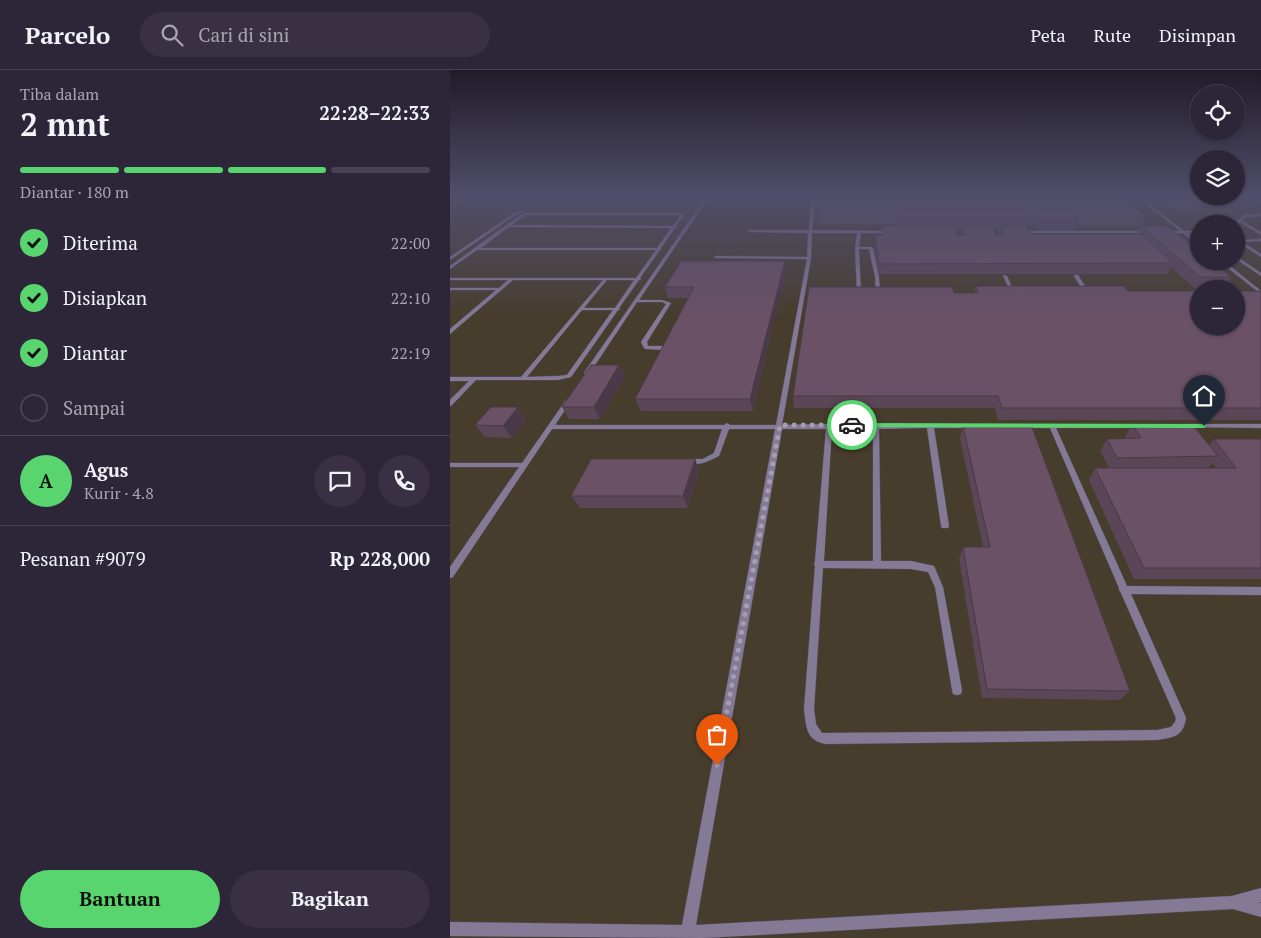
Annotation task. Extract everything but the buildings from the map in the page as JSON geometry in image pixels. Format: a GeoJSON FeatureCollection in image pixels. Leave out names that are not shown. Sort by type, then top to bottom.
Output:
{"type":"FeatureCollection","features":[{"type":"Feature","properties":{"kind":"lane"},"geometry":{"type":"LineString","coordinates":[[450,259],[482,238]]}},
{"type":"Feature","properties":{"kind":"lane"},"geometry":{"type":"LineString","coordinates":[[450,268],[491,238]]}},
{"type":"Feature","properties":{"kind":"lane"},"geometry":{"type":"LineString","coordinates":[[450,378],[522,379],[569,376],[668,238]]}},
{"type":"Feature","properties":{"kind":"lane"},"geometry":{"type":"LineString","coordinates":[[583,378],[679,238]]}},
{"type":"Feature","properties":{"kind":"lane"},"geometry":{"type":"LineString","coordinates":[[688,932],[780,425],[801,294],[809,258],[809,238]]}},
{"type":"Feature","properties":{"kind":"lane"},"geometry":{"type":"LineString","coordinates":[[858,238],[859,294]]}},
{"type":"Feature","properties":{"kind":"lane"},"geometry":{"type":"LineString","coordinates":[[1245,241],[1261,240]]}},
{"type":"Feature","properties":{"kind":"lane"},"geometry":{"type":"LineString","coordinates":[[1245,246],[1261,256]]}},
{"type":"Feature","properties":{"kind":"lane"},"geometry":{"type":"LineString","coordinates":[[477,248],[660,249]]}},
{"type":"Feature","properties":{"kind":"lane"},"geometry":{"type":"LineString","coordinates":[[857,248],[870,248],[877,277],[878,294]]}},
{"type":"Feature","properties":{"kind":"lane"},"geometry":{"type":"LineString","coordinates":[[716,257],[809,258]]}},
{"type":"Feature","properties":{"kind":"lane"},"geometry":{"type":"LineString","coordinates":[[1245,264],[1261,276]]}},
{"type":"Feature","properties":{"kind":"lane"},"geometry":{"type":"LineString","coordinates":[[1232,270],[1261,294]]}},
{"type":"Feature","properties":{"kind":"lane"},"geometry":{"type":"LineString","coordinates":[[1005,276],[1013,294]]}},
{"type":"Feature","properties":{"kind":"lane"},"geometry":{"type":"LineString","coordinates":[[1076,276],[1088,294]]}},
{"type":"Feature","properties":{"kind":"lane"},"geometry":{"type":"LineString","coordinates":[[1240,277],[1261,276]]}},
{"type":"Feature","properties":{"kind":"lane"},"geometry":{"type":"LineString","coordinates":[[450,279],[639,279]]}},
{"type":"Feature","properties":{"kind":"lane"},"geometry":{"type":"LineString","coordinates":[[450,332],[512,279]]}},
{"type":"Feature","properties":{"kind":"lane"},"geometry":{"type":"LineString","coordinates":[[522,379],[606,279]]}},
{"type":"Feature","properties":{"kind":"lane"},"geometry":{"type":"LineString","coordinates":[[450,289],[500,289]]}},
{"type":"Feature","properties":{"kind":"lane"},"geometry":{"type":"LineString","coordinates":[[801,294],[811,294]]}},
{"type":"Feature","properties":{"kind":"lane"},"geometry":{"type":"LineString","coordinates":[[849,294],[888,294]]}},
{"type":"Feature","properties":{"kind":"lane"},"geometry":{"type":"LineString","coordinates":[[1004,294],[1022,294]]}},
{"type":"Feature","properties":{"kind":"lane"},"geometry":{"type":"LineString","coordinates":[[1078,294],[1097,294]]}},
{"type":"Feature","properties":{"kind":"lane"},"geometry":{"type":"LineString","coordinates":[[1253,294],[1261,294]]}},
{"type":"Feature","properties":{"kind":"lane"},"geometry":{"type":"LineString","coordinates":[[636,302],[662,301],[669,303],[644,342],[646,347],[664,348]]}},
{"type":"Feature","properties":{"kind":"lane"},"geometry":{"type":"LineString","coordinates":[[580,309],[618,309]]}},
{"type":"Feature","properties":{"kind":"lane"},"geometry":{"type":"LineString","coordinates":[[450,404],[474,379]]}},
{"type":"Feature","properties":{"kind":"lane"},"geometry":{"type":"LineString","coordinates":[[450,574],[572,394]]}},
{"type":"Feature","properties":{"kind":"lane"},"geometry":{"type":"LineString","coordinates":[[675,461],[704,461],[712,458],[717,454],[727,425]]}},
{"type":"Feature","properties":{"kind":"lane"},"geometry":{"type":"LineString","coordinates":[[551,427],[727,425],[1151,426]]}},
{"type":"Feature","properties":{"kind":"lane"},"geometry":{"type":"LineString","coordinates":[[828,425],[809,718],[814,732],[819,738],[1157,735],[1174,732],[1180,724],[1181,718],[1052,426]]}},
{"type":"Feature","properties":{"kind":"lane"},"geometry":{"type":"LineString","coordinates":[[876,425],[878,565]]}},
{"type":"Feature","properties":{"kind":"lane"},"geometry":{"type":"LineString","coordinates":[[930,426],[945,526]]}},
{"type":"Feature","properties":{"kind":"lane"},"geometry":{"type":"LineString","coordinates":[[1181,426],[1261,426]]}},
{"type":"Feature","properties":{"kind":"lane"},"geometry":{"type":"LineString","coordinates":[[450,465],[523,465]]}},
{"type":"Feature","properties":{"kind":"lane"},"geometry":{"type":"LineString","coordinates":[[818,564],[911,565],[931,569],[939,587],[957,690]]}},
{"type":"Feature","properties":{"kind":"lane"},"geometry":{"type":"LineString","coordinates":[[1123,590],[1260,592]]}},
{"type":"Feature","properties":{"kind":"lane"},"geometry":{"type":"LineString","coordinates":[[450,929],[688,932],[1232,903],[1261,895]]}},
{"type":"Feature","properties":{"kind":"lane"},"geometry":{"type":"LineString","coordinates":[[1232,903],[1261,910]]}},
{"type":"Feature","properties":{"kind":"shaded area"},"geometry":{"type":"Polygon","coordinates":[[[450,238],[1190,238],[1190,270],[1245,270],[1245,238],[1261,238],[1261,938],[450,938],[450,238]]]}},
{"type":"Feature","properties":{"kind":"way so far"},"geometry":{"type":"LineString","coordinates":[[717,765],[780,425],[852,425]]}},
{"type":"Feature","properties":{"kind":"route"},"geometry":{"type":"LineString","coordinates":[[852,425],[1204,426]]}}]}
